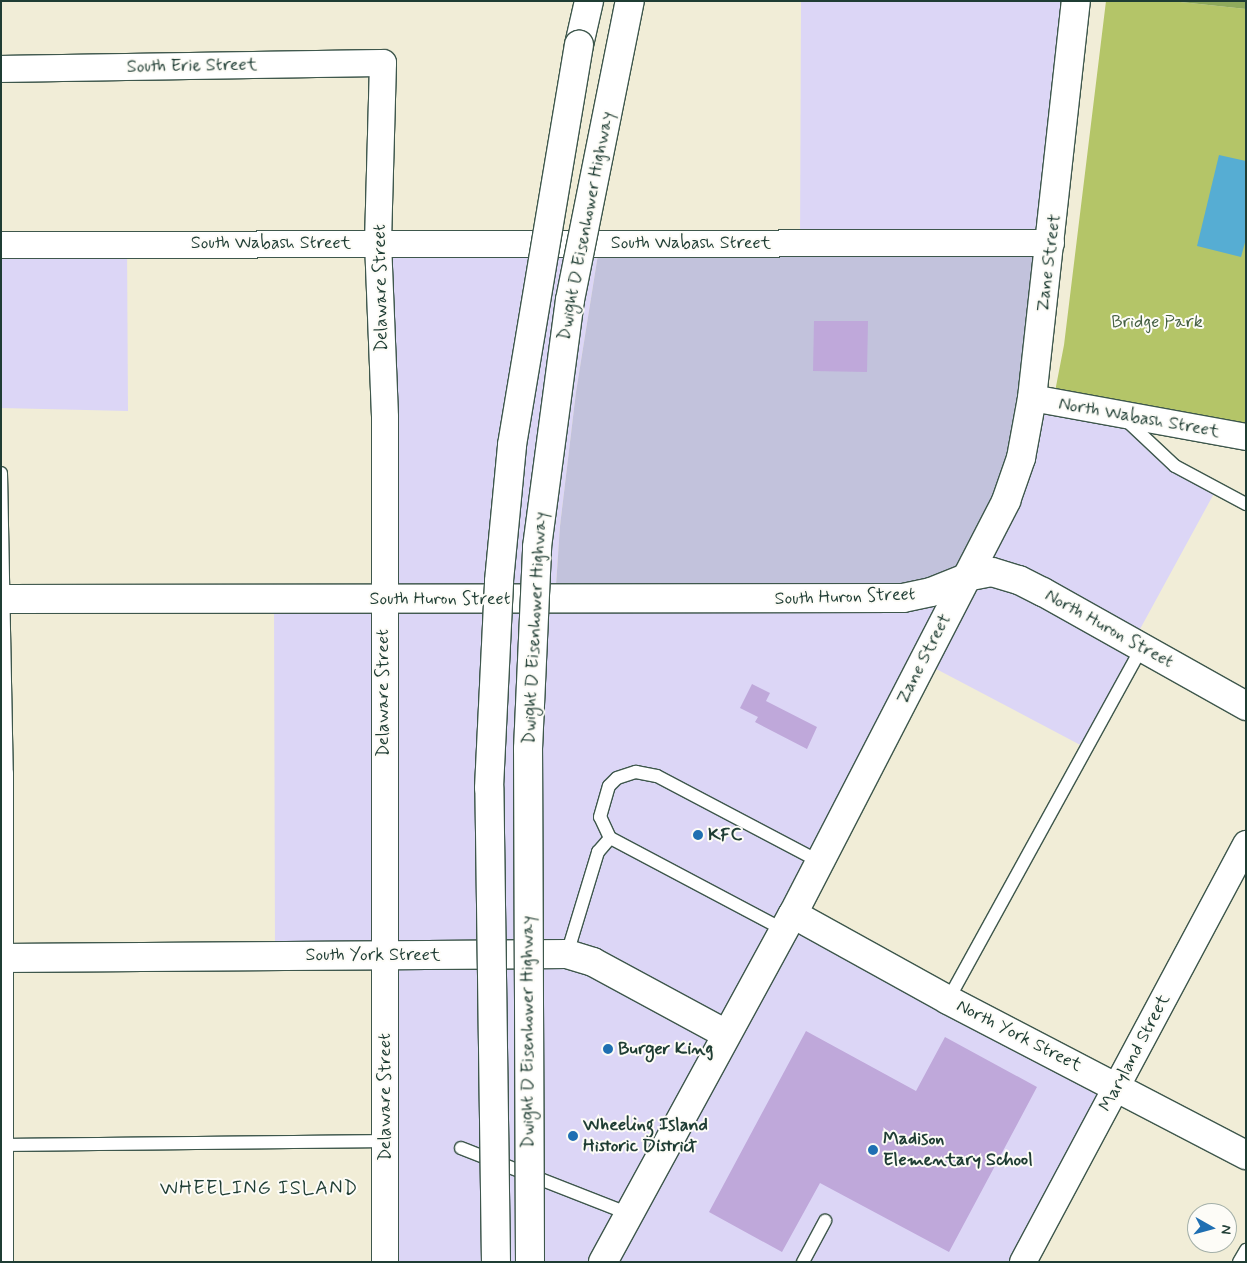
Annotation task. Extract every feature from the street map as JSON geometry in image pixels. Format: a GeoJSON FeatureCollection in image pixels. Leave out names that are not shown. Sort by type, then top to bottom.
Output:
{"type":"FeatureCollection","features":[{"type":"Feature","properties":{"kind":"main road","name":"Dwight D Eisenhower Highway"},"geometry":{"type":"LineString","coordinates":[[496,1262],[489,788],[499,581],[512,445],[589,1]]}},
{"type":"Feature","properties":{"kind":"main road","name":"Dwight D Eisenhower Highway"},"geometry":{"type":"LineString","coordinates":[[530,1262],[528,759],[537,547],[570,300],[630,1]]}},
{"type":"Feature","properties":{"kind":"main road","name":"Zane Street"},"geometry":{"type":"LineString","coordinates":[[603,1262],[726,1034],[789,922],[1009,492],[1021,458],[1032,398],[1051,243],[1076,1]]}},
{"type":"Feature","properties":{"kind":"main road","name":"North Huron Street"},"geometry":{"type":"LineString","coordinates":[[966,578],[992,572],[1019,580],[1246,706]]}},
{"type":"Feature","properties":{"kind":"main road","name":"South Huron Street"},"geometry":{"type":"LineString","coordinates":[[3,599],[903,598],[932,592],[966,578]]}},
{"type":"Feature","properties":{"kind":"main road","name":"North York Street"},"geometry":{"type":"LineString","coordinates":[[789,922],[1118,1086],[1246,1155]]}},
{"type":"Feature","properties":{"kind":"main road","name":"South York Street"},"geometry":{"type":"LineString","coordinates":[[4,958],[567,954],[593,962],[726,1034]]}},
{"type":"Feature","properties":{"kind":"street","name":"South Erie Street"},"geometry":{"type":"LineString","coordinates":[[1,69],[382,63]]}},
{"type":"Feature","properties":{"kind":"street","name":"Delaware Street"},"geometry":{"type":"LineString","coordinates":[[382,63],[378,242],[385,418],[385,1262]]}},
{"type":"Feature","properties":{"kind":"street","name":"South Wabash Street"},"geometry":{"type":"LineString","coordinates":[[1,245],[378,242],[1051,243]]}},
{"type":"Feature","properties":{"kind":"street","name":"North Wabash Street"},"geometry":{"type":"LineString","coordinates":[[1032,398],[1246,437]]}},
{"type":"Feature","properties":{"kind":"street","name":"Maryland Street"},"geometry":{"type":"LineString","coordinates":[[1023,1262],[1246,844]]}},
{"type":"Feature","properties":{"kind":"lane"},"geometry":{"type":"LineString","coordinates":[[1120,414],[1175,466],[1246,504]]}},
{"type":"Feature","properties":{"kind":"lane"},"geometry":{"type":"LineString","coordinates":[[1,474],[4,958],[8,1145],[7,1262]]}},
{"type":"Feature","properties":{"kind":"lane"},"geometry":{"type":"LineString","coordinates":[[948,1000],[1142,647]]}},
{"type":"Feature","properties":{"kind":"lane"},"geometry":{"type":"LineString","coordinates":[[789,922],[610,838],[600,817],[602,801],[617,778],[636,772],[657,776],[820,862]]}},
{"type":"Feature","properties":{"kind":"lane"},"geometry":{"type":"LineString","coordinates":[[567,954],[598,852],[610,838]]}},
{"type":"Feature","properties":{"kind":"lane"},"geometry":{"type":"LineString","coordinates":[[8,1145],[385,1141]]}},
{"type":"Feature","properties":{"kind":"lane"},"geometry":{"type":"LineString","coordinates":[[461,1148],[629,1214]]}},
{"type":"Feature","properties":{"kind":"lane"},"geometry":{"type":"LineString","coordinates":[[803,1262],[825,1221]]}},
{"type":"Feature","properties":{"kind":"lane"},"geometry":{"type":"LineString","coordinates":[[1239,1262],[1246,1250]]}},
{"type":"Feature","properties":{"kind":"shaded area"},"geometry":{"type":"Polygon","coordinates":[[[801,1],[1076,1],[1051,243],[800,243],[801,1]]]}},
{"type":"Feature","properties":{"kind":"shaded area"},"geometry":{"type":"Polygon","coordinates":[[[378,242],[600,242],[576,392],[560,526],[555,599],[1032,398],[1120,414],[1175,466],[1217,488],[1133,642],[1142,647],[1086,748],[923,662],[793,913],[1118,1086],[1023,1262],[385,1262],[384,955],[275,956],[274,599],[384,599],[378,242]]]}},
{"type":"Feature","properties":{"kind":"shaded area"},"geometry":{"type":"Polygon","coordinates":[[[600,242],[1051,243],[1021,458],[948,586],[555,600],[560,526],[576,392],[600,242]]]}},
{"type":"Feature","properties":{"kind":"shaded area"},"geometry":{"type":"Polygon","coordinates":[[[127,244],[128,411],[1,408],[1,245],[127,244]]]}},
{"type":"Feature","properties":{"kind":"green space","name":"Bridge Park"},"geometry":{"type":"Polygon","coordinates":[[[1106,1],[1171,1],[1246,9],[1246,437],[1053,402],[1064,345],[1106,1]]]}},
{"type":"Feature","properties":{"kind":"green space"},"geometry":{"type":"Polygon","coordinates":[[[1171,1],[1246,1],[1246,9],[1171,1]]]}},
{"type":"Feature","properties":{"kind":"water"},"geometry":{"type":"Polygon","coordinates":[[[1219,155],[1246,161],[1246,239],[1241,257],[1197,246],[1219,155]]]}},
{"type":"Feature","properties":{"kind":"building"},"geometry":{"type":"Polygon","coordinates":[[[814,321],[868,321],[867,372],[813,371],[814,321]]]}},
{"type":"Feature","properties":{"kind":"building"},"geometry":{"type":"Polygon","coordinates":[[[752,684],[770,693],[766,701],[817,727],[807,749],[755,722],[758,717],[740,708],[752,684]]]}},
{"type":"Feature","properties":{"kind":"building"},"geometry":{"type":"Polygon","coordinates":[[[806,1031],[916,1091],[945,1037],[1037,1087],[949,1252],[820,1183],[782,1252],[709,1212],[806,1031]]]}},
{"type":"Feature","properties":{"kind":"place","name":"KFC"},"geometry":{"type":"Point","coordinates":[698,835]}},
{"type":"Feature","properties":{"kind":"place","name":"Burger King"},"geometry":{"type":"Point","coordinates":[608,1049]}},
{"type":"Feature","properties":{"kind":"place","name":"Wheeling Island Historic District"},"geometry":{"type":"Point","coordinates":[573,1136]}},
{"type":"Feature","properties":{"kind":"place","name":"Madison Elementary School"},"geometry":{"type":"Point","coordinates":[873,1150]}},
{"type":"Feature","properties":{"kind":"district","name":"WHEELING ISLAND"},"geometry":{"type":"Point","coordinates":[259,1188]}}]}
